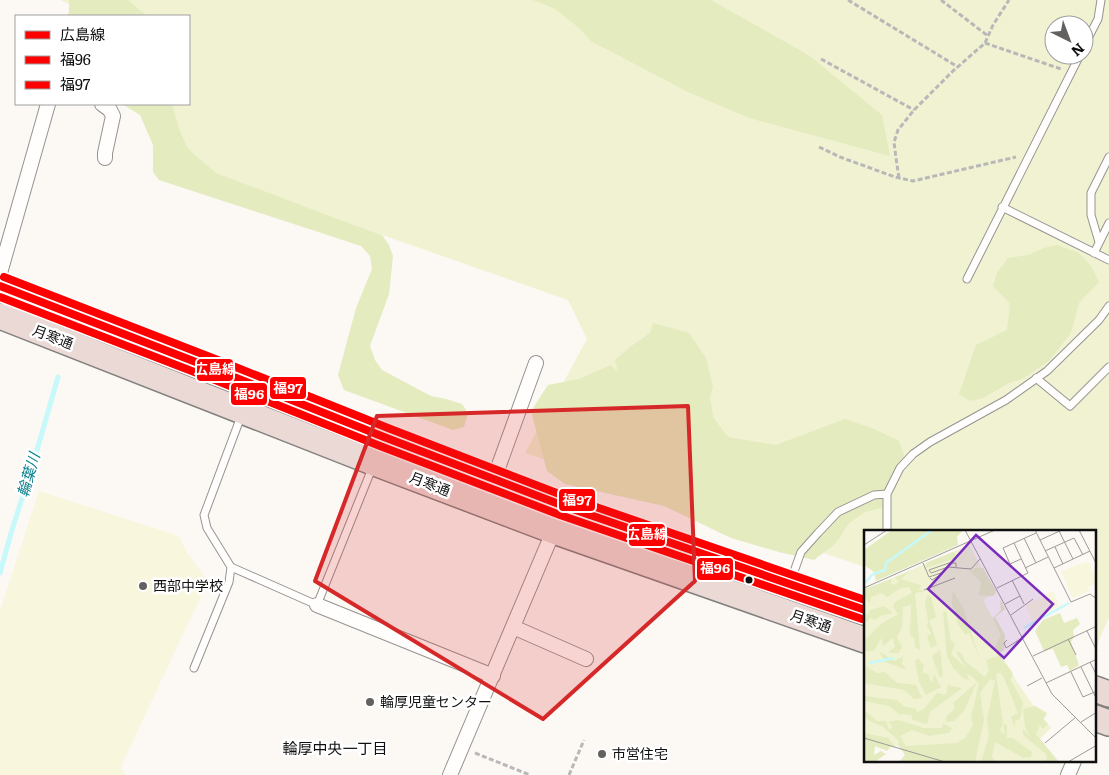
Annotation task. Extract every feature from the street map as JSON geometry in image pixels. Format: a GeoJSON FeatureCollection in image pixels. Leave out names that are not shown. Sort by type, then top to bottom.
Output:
{"type":"FeatureCollection","features":[{"type":"Feature","properties":{"kind":"highway","name":"月寒通"},"geometry":{"type":"LineString","coordinates":[[0,286],[564,506],[864,610]]}},
{"type":"Feature","properties":{"kind":"highway","name":"月寒通"},"geometry":{"type":"LineString","coordinates":[[0,316],[554,531],[864,640]]}},
{"type":"Feature","properties":{"kind":"highway"},"geometry":{"type":"LineString","coordinates":[[1096,689],[1109,694]]}},
{"type":"Feature","properties":{"kind":"highway"},"geometry":{"type":"LineString","coordinates":[[1096,718],[1109,723]]}},
{"type":"Feature","properties":{"kind":"street"},"geometry":{"type":"LineString","coordinates":[[0,273],[48,105]]}},
{"type":"Feature","properties":{"kind":"street"},"geometry":{"type":"LineString","coordinates":[[103,105],[110,110],[113,116],[105,158]]}},
{"type":"Feature","properties":{"kind":"street"},"geometry":{"type":"LineString","coordinates":[[494,479],[536,364]]}},
{"type":"Feature","properties":{"kind":"street"},"geometry":{"type":"LineString","coordinates":[[450,775],[564,506]]}},
{"type":"Feature","properties":{"kind":"street"},"geometry":{"type":"LineString","coordinates":[[317,605],[493,676]]}},
{"type":"Feature","properties":{"kind":"street"},"geometry":{"type":"LineString","coordinates":[[513,627],[586,659]]}},
{"type":"Feature","properties":{"kind":"street"},"geometry":{"type":"LineString","coordinates":[[1068,775],[1074,762]]}},
{"type":"Feature","properties":{"kind":"lane"},"geometry":{"type":"LineString","coordinates":[[1094,26],[1098,18],[1101,0]]}},
{"type":"Feature","properties":{"kind":"lane"},"geometry":{"type":"LineString","coordinates":[[967,279],[1075,65]]}},
{"type":"Feature","properties":{"kind":"lane"},"geometry":{"type":"LineString","coordinates":[[1099,242],[1091,215],[1091,193],[1109,157]]}},
{"type":"Feature","properties":{"kind":"lane"},"geometry":{"type":"LineString","coordinates":[[1002,207],[1109,260]]}},
{"type":"Feature","properties":{"kind":"lane"},"geometry":{"type":"LineString","coordinates":[[1094,253],[1109,223]]}},
{"type":"Feature","properties":{"kind":"lane"},"geometry":{"type":"LineString","coordinates":[[888,530],[887,494],[900,468],[913,454],[930,442],[1006,400],[1047,371],[1099,320],[1109,306]]}},
{"type":"Feature","properties":{"kind":"lane"},"geometry":{"type":"LineString","coordinates":[[1036,378],[1070,406],[1109,367]]}},
{"type":"Feature","properties":{"kind":"lane"},"geometry":{"type":"LineString","coordinates":[[253,385],[204,515],[207,528],[231,567],[317,605],[384,437]]}},
{"type":"Feature","properties":{"kind":"lane"},"geometry":{"type":"LineString","coordinates":[[790,584],[801,552],[838,512],[874,495],[887,494]]}},
{"type":"Feature","properties":{"kind":"lane"},"geometry":{"type":"LineString","coordinates":[[194,668],[229,582],[231,567]]}},
{"type":"Feature","properties":{"kind":"path"},"geometry":{"type":"LineString","coordinates":[[848,0],[958,67]]}},
{"type":"Feature","properties":{"kind":"path"},"geometry":{"type":"LineString","coordinates":[[941,0],[988,36]]}},
{"type":"Feature","properties":{"kind":"path"},"geometry":{"type":"LineString","coordinates":[[899,178],[894,142],[898,130],[914,110],[958,67],[985,44],[993,25],[1009,0]]}},
{"type":"Feature","properties":{"kind":"path"},"geometry":{"type":"LineString","coordinates":[[985,44],[1071,72]]}},
{"type":"Feature","properties":{"kind":"path"},"geometry":{"type":"LineString","coordinates":[[821,59],[914,110]]}},
{"type":"Feature","properties":{"kind":"path"},"geometry":{"type":"LineString","coordinates":[[819,147],[840,157],[899,178],[913,181],[1029,154]]}},
{"type":"Feature","properties":{"kind":"path"},"geometry":{"type":"LineString","coordinates":[[570,775],[584,740]]}},
{"type":"Feature","properties":{"kind":"path"},"geometry":{"type":"LineString","coordinates":[[462,747],[530,775]]}},
{"type":"Feature","properties":{"kind":"highlighted area"},"geometry":{"type":"Polygon","coordinates":[[[688,406],[695,581],[543,719],[315,581],[377,416],[688,406]]]}},
{"type":"Feature","properties":{"kind":"green space"},"geometry":{"type":"Polygon","coordinates":[[[60,0],[1109,0],[1109,617],[1097,645],[1096,530],[864,530],[864,567],[525,453],[587,339],[568,300],[180,164],[161,105],[190,105],[190,15],[96,15],[60,0]]]}},
{"type":"Feature","properties":{"kind":"green space"},"geometry":{"type":"Polygon","coordinates":[[[69,0],[128,0],[146,15],[68,15],[69,0]]]}},
{"type":"Feature","properties":{"kind":"green space"},"geometry":{"type":"Polygon","coordinates":[[[533,0],[711,0],[810,56],[882,115],[890,156],[749,118],[688,92],[591,41],[578,27],[555,9],[533,0]]]}},
{"type":"Feature","properties":{"kind":"green space"},"geometry":{"type":"Polygon","coordinates":[[[124,105],[172,105],[179,129],[187,147],[216,173],[382,235],[389,245],[393,256],[389,294],[370,346],[375,360],[382,370],[431,396],[462,404],[468,413],[464,427],[453,430],[344,390],[338,375],[356,308],[372,269],[370,256],[361,246],[159,180],[153,172],[153,145],[140,115],[124,105]]]}},
{"type":"Feature","properties":{"kind":"green space"},"geometry":{"type":"Polygon","coordinates":[[[1057,245],[1079,253],[1091,266],[1099,282],[1079,303],[1071,333],[1049,361],[1024,378],[1009,383],[983,398],[970,401],[959,394],[976,345],[1007,330],[1010,304],[993,286],[997,273],[1008,258],[1028,255],[1057,245]]]}},
{"type":"Feature","properties":{"kind":"green space"},"geometry":{"type":"Polygon","coordinates":[[[653,323],[689,333],[706,358],[713,387],[710,397],[713,417],[728,437],[776,445],[845,419],[874,429],[899,441],[906,461],[882,508],[865,512],[849,523],[836,543],[814,560],[731,538],[664,506],[565,484],[547,471],[531,411],[548,385],[579,379],[611,365],[618,372],[615,360],[650,333],[653,323]]]}},
{"type":"Feature","properties":{"kind":"shaded area"},"geometry":{"type":"Polygon","coordinates":[[[39,491],[179,536],[187,553],[208,581],[121,766],[125,775],[0,775],[0,611],[39,491]]]}},
{"type":"Feature","properties":{"kind":"waterway","name":"輪葉川"},"geometry":{"type":"LineString","coordinates":[[0,573],[58,377]]}},
{"type":"Feature","properties":{"kind":"transit line","name":"福97"},"geometry":{"type":"LineString","coordinates":[[4,277],[567,497],[864,600]]}},
{"type":"Feature","properties":{"kind":"transit line","name":"広島線"},"geometry":{"type":"LineString","coordinates":[[0,286],[564,506],[864,610]]}},
{"type":"Feature","properties":{"kind":"transit line","name":"福96"},"geometry":{"type":"LineString","coordinates":[[0,297],[560,515],[862,619]]}},
{"type":"Feature","properties":{"kind":"place","name":"西部中学校"},"geometry":{"type":"Point","coordinates":[143,586]}},
{"type":"Feature","properties":{"kind":"place","name":"輪厚児童センター"},"geometry":{"type":"Point","coordinates":[370,702]}},
{"type":"Feature","properties":{"kind":"place","name":"市営住宅"},"geometry":{"type":"Point","coordinates":[602,754]}},
{"type":"Feature","properties":{"kind":"district","name":"輪厚中央一丁目"},"geometry":{"type":"Point","coordinates":[335,749]}}]}
